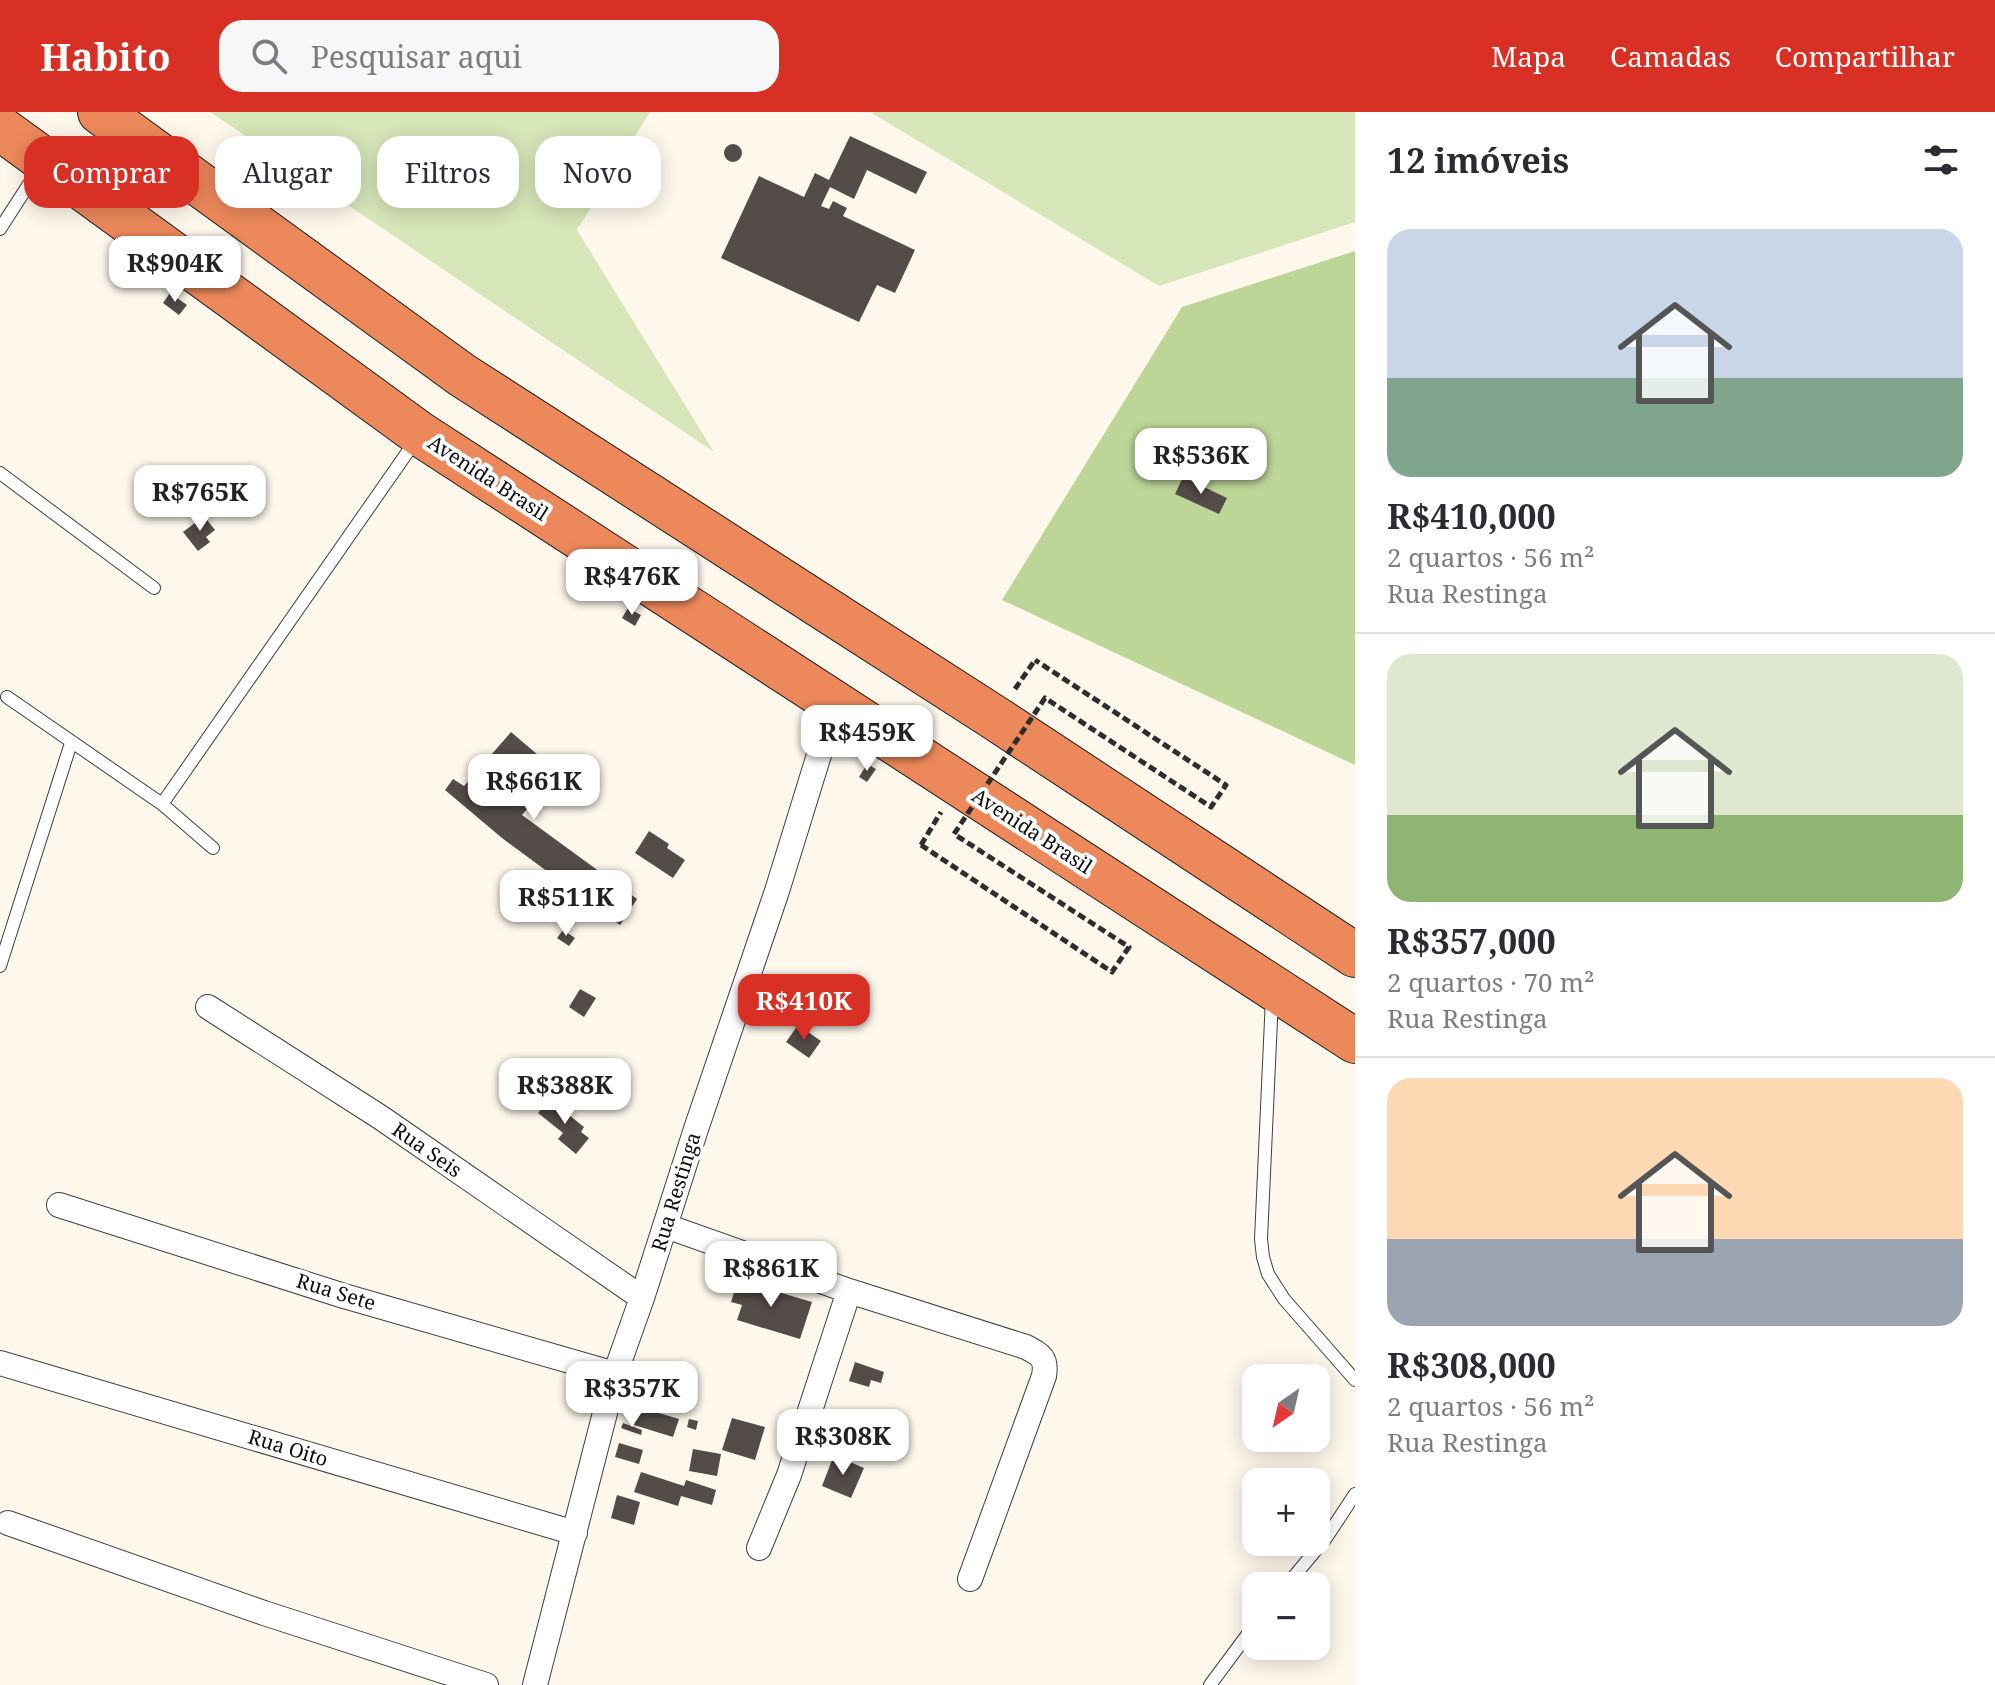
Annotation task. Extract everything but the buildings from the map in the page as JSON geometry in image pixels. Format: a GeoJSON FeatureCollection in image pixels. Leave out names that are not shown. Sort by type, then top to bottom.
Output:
{"type":"FeatureCollection","features":[{"type":"Feature","properties":{"kind":"highway"},"geometry":{"type":"LineString","coordinates":[[100,112],[462,375],[995,718],[1355,955]]}},
{"type":"Feature","properties":{"kind":"highway","name":"Avenida Brasil"},"geometry":{"type":"LineString","coordinates":[[0,128],[24,145]]}},
{"type":"Feature","properties":{"kind":"highway","name":"Avenida Brasil"},"geometry":{"type":"LineString","coordinates":[[110,208],[420,434],[1355,1041]]}},
{"type":"Feature","properties":{"kind":"street","name":"Rua Restinga"},"geometry":{"type":"LineString","coordinates":[[535,1685],[615,1374],[777,891],[835,703]]}},
{"type":"Feature","properties":{"kind":"street","name":"Rua Seis"},"geometry":{"type":"LineString","coordinates":[[208,1007],[380,1117],[642,1298]]}},
{"type":"Feature","properties":{"kind":"street","name":"Rua Sete"},"geometry":{"type":"LineString","coordinates":[[59,1205],[344,1296],[615,1374]]}},
{"type":"Feature","properties":{"kind":"street"},"geometry":{"type":"LineString","coordinates":[[666,1226],[849,1291],[1026,1347],[1038,1354],[1046,1365],[1044,1376],[970,1579]]}},
{"type":"Feature","properties":{"kind":"street"},"geometry":{"type":"LineString","coordinates":[[759,1548],[789,1475],[849,1291]]}},
{"type":"Feature","properties":{"kind":"street","name":"Rua Oito"},"geometry":{"type":"LineString","coordinates":[[0,1363],[575,1533]]}},
{"type":"Feature","properties":{"kind":"street"},"geometry":{"type":"LineString","coordinates":[[8,1523],[264,1613],[486,1685]]}},
{"type":"Feature","properties":{"kind":"lane"},"geometry":{"type":"LineString","coordinates":[[0,229],[24,191]]}},
{"type":"Feature","properties":{"kind":"lane"},"geometry":{"type":"LineString","coordinates":[[162,804],[420,434]]}},
{"type":"Feature","properties":{"kind":"lane"},"geometry":{"type":"LineString","coordinates":[[0,473],[154,588]]}},
{"type":"Feature","properties":{"kind":"lane"},"geometry":{"type":"LineString","coordinates":[[7,697],[162,804],[213,848]]}},
{"type":"Feature","properties":{"kind":"lane"},"geometry":{"type":"LineString","coordinates":[[0,966],[71,743]]}},
{"type":"Feature","properties":{"kind":"lane"},"geometry":{"type":"LineString","coordinates":[[1272,987],[1261,1224],[1263,1257],[1268,1274],[1284,1299],[1355,1380]]}},
{"type":"Feature","properties":{"kind":"lane"},"geometry":{"type":"LineString","coordinates":[[1298,1572],[1326,1538],[1355,1494]]}},
{"type":"Feature","properties":{"kind":"lane"},"geometry":{"type":"LineString","coordinates":[[1210,1685],[1242,1642]]}},
{"type":"Feature","properties":{"kind":"path"},"geometry":{"type":"LineString","coordinates":[[921,845],[1112,972],[1129,947],[954,834],[1045,698],[1211,807],[1226,785],[1035,660]]}},
{"type":"Feature","properties":{"kind":"green space"},"geometry":{"type":"Polygon","coordinates":[[[210,112],[650,112],[635,136],[535,136],[535,208],[591,208],[577,230],[714,452],[352,208],[361,208],[361,136],[246,136],[210,112]]]}},
{"type":"Feature","properties":{"kind":"green space"},"geometry":{"type":"Polygon","coordinates":[[[870,112],[1355,112],[1355,222],[1159,286],[870,112]]]}},
{"type":"Feature","properties":{"kind":"green space"},"geometry":{"type":"Polygon","coordinates":[[[1355,251],[1355,765],[1002,600],[1182,307],[1355,251]]]}}]}
